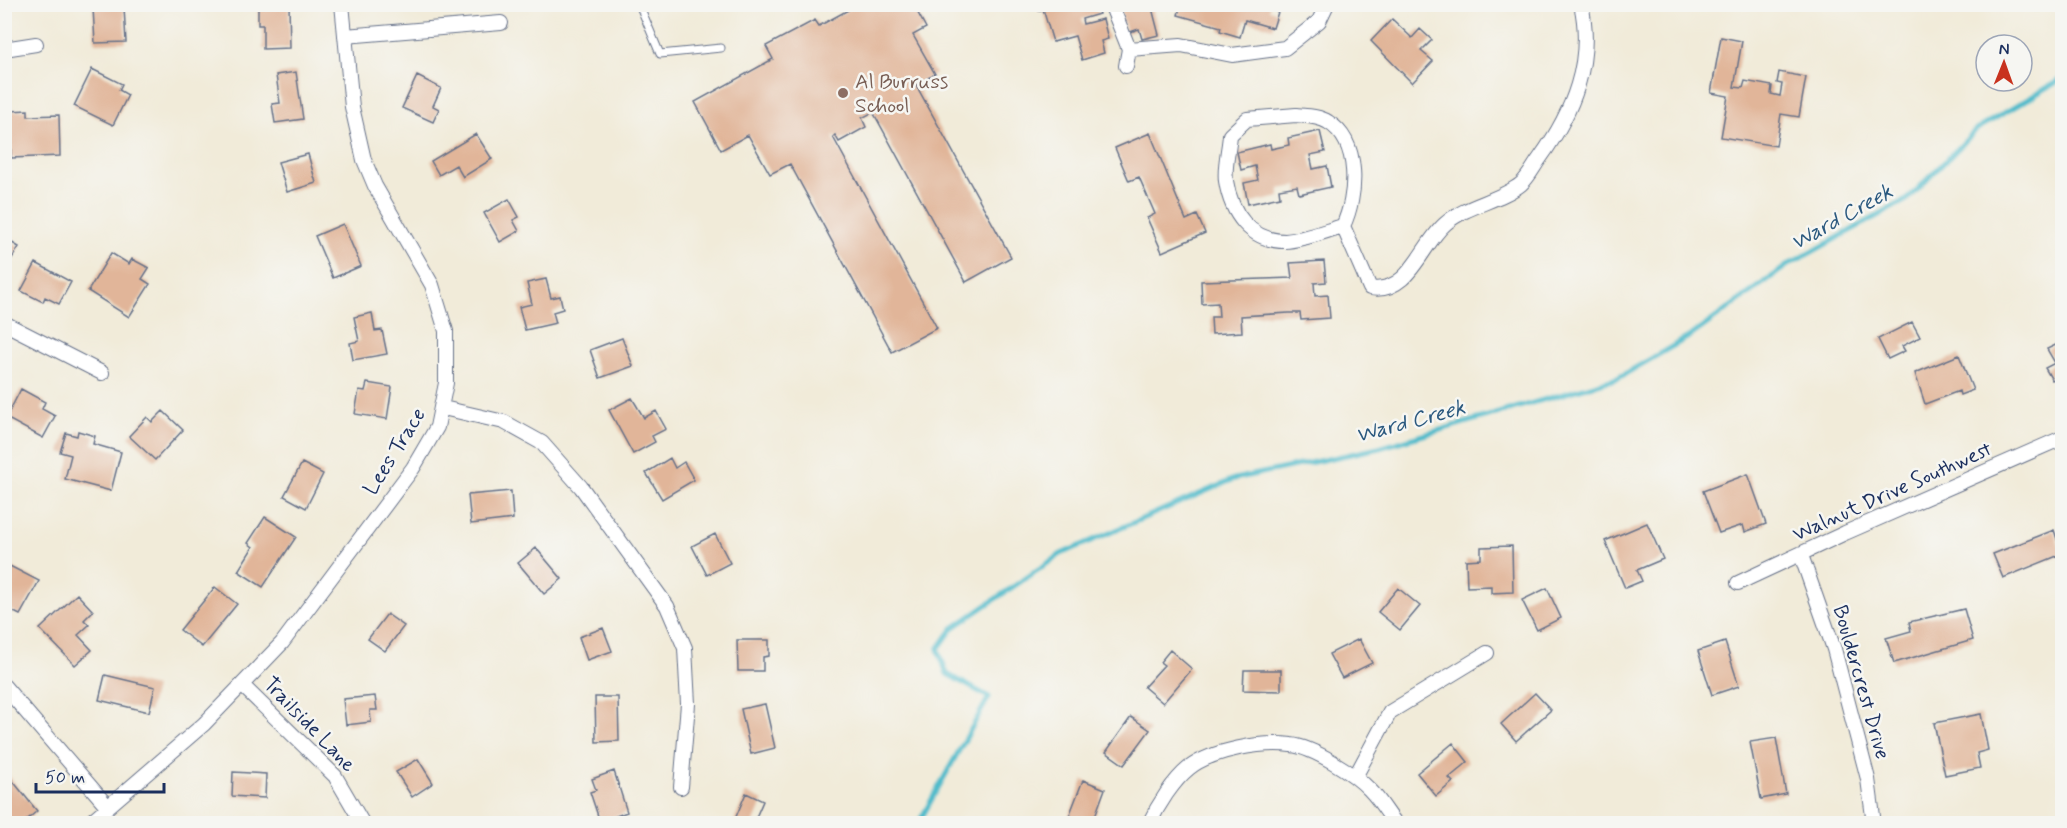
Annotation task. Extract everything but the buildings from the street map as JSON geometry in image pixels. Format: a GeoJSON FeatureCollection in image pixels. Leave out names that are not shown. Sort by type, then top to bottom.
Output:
{"type":"FeatureCollection","features":[{"type":"Feature","properties":{"kind":"street","name":"Lees Trace"},"geometry":{"type":"LineString","coordinates":[[88,824],[204,724],[243,686],[308,611],[412,468],[437,427],[443,408],[448,352],[443,321],[432,285],[375,186],[364,160],[352,107],[342,4]]}},
{"type":"Feature","properties":{"kind":"street"},"geometry":{"type":"LineString","coordinates":[[1111,4],[1129,49],[1126,66]]}},
{"type":"Feature","properties":{"kind":"street"},"geometry":{"type":"LineString","coordinates":[[1129,49],[1180,45],[1232,55],[1285,48],[1319,21],[1328,4]]}},
{"type":"Feature","properties":{"kind":"street"},"geometry":{"type":"LineString","coordinates":[[1343,226],[1287,241],[1272,240],[1250,231],[1242,224],[1234,208],[1226,180],[1230,135],[1247,119],[1296,115],[1329,122],[1343,138],[1351,157],[1353,196],[1343,226],[1370,288],[1382,290],[1393,286],[1403,277],[1447,222],[1521,184],[1562,127],[1574,98],[1583,62],[1586,24],[1581,4]]}},
{"type":"Feature","properties":{"kind":"street"},"geometry":{"type":"LineString","coordinates":[[345,36],[501,23]]}},
{"type":"Feature","properties":{"kind":"street"},"geometry":{"type":"LineString","coordinates":[[4,49],[36,45]]}},
{"type":"Feature","properties":{"kind":"street"},"geometry":{"type":"LineString","coordinates":[[4,323],[102,373]]}},
{"type":"Feature","properties":{"kind":"street"},"geometry":{"type":"LineString","coordinates":[[443,408],[504,422],[542,443],[581,487],[667,606],[685,648],[688,704],[681,788]]}},
{"type":"Feature","properties":{"kind":"street","name":"Walnut Drive Southwest"},"geometry":{"type":"LineString","coordinates":[[1738,583],[2062,438]]}},
{"type":"Feature","properties":{"kind":"street","name":"Bouldercrest Drive"},"geometry":{"type":"LineString","coordinates":[[1801,555],[1834,649],[1868,779],[1874,824]]}},
{"type":"Feature","properties":{"kind":"street"},"geometry":{"type":"LineString","coordinates":[[1355,777],[1390,712],[1487,653]]}},
{"type":"Feature","properties":{"kind":"street"},"geometry":{"type":"LineString","coordinates":[[4,686],[108,807]]}},
{"type":"Feature","properties":{"kind":"street","name":"Trailside Lane"},"geometry":{"type":"LineString","coordinates":[[243,686],[335,776],[363,824]]}},
{"type":"Feature","properties":{"kind":"street"},"geometry":{"type":"LineString","coordinates":[[1149,824],[1156,808],[1190,767],[1236,747],[1292,745],[1317,754],[1355,777],[1370,790],[1396,824]]}},
{"type":"Feature","properties":{"kind":"lane"},"geometry":{"type":"LineString","coordinates":[[639,4],[660,54],[721,48]]}},
{"type":"Feature","properties":{"kind":"waterway","name":"Ward Creek"},"geometry":{"type":"LineString","coordinates":[[918,824],[989,697],[947,674],[938,649],[953,628],[1061,554],[1234,479],[1379,448],[1618,378],[1692,335],[1788,265],[1908,199],[1977,129],[2062,79]]}},
{"type":"Feature","properties":{"kind":"place","name":"Al Burruss School"},"geometry":{"type":"Point","coordinates":[843,93]}}]}
